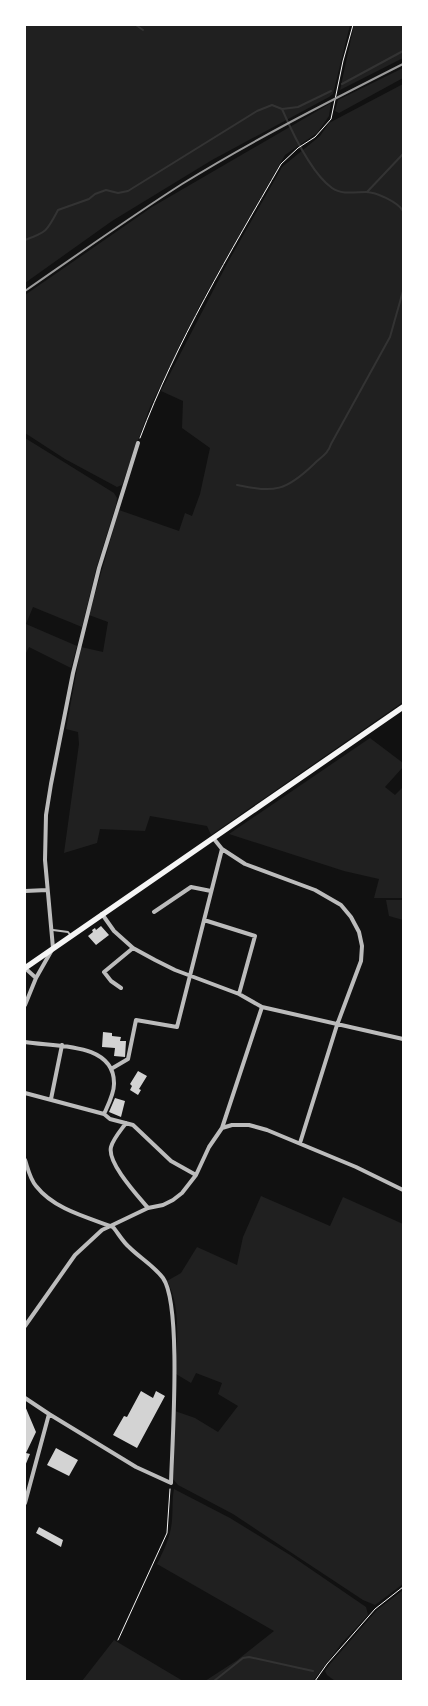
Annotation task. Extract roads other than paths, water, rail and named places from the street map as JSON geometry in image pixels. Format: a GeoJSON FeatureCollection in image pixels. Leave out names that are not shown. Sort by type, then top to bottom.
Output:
{"type":"FeatureCollection","features":[{"type":"Feature","properties":{"kind":"main road"},"geometry":{"type":"LineString","coordinates":[[25,968],[403,707]]}},
{"type":"Feature","properties":{"kind":"street"},"geometry":{"type":"LineString","coordinates":[[25,1005],[36,978],[53,948],[45,860],[46,815],[73,673],[99,568],[138,443]]}},
{"type":"Feature","properties":{"kind":"street"},"geometry":{"type":"LineString","coordinates":[[214,838],[222,849],[245,864],[314,890],[341,905],[352,917],[359,932],[362,946],[361,960],[337,1025],[300,1143]]}},
{"type":"Feature","properties":{"kind":"street"},"geometry":{"type":"LineString","coordinates":[[111,1070],[128,1059],[136,1020],[177,1027],[222,849]]}},
{"type":"Feature","properties":{"kind":"street"},"geometry":{"type":"LineString","coordinates":[[154,912],[191,888],[212,892]]}},
{"type":"Feature","properties":{"kind":"street"},"geometry":{"type":"LineString","coordinates":[[25,891],[47,890]]}},
{"type":"Feature","properties":{"kind":"street"},"geometry":{"type":"LineString","coordinates":[[102,914],[114,931],[133,948],[175,970],[238,994],[262,1007],[337,1025],[403,1037]]}},
{"type":"Feature","properties":{"kind":"street"},"geometry":{"type":"LineString","coordinates":[[204,920],[255,936],[238,994]]}},
{"type":"Feature","properties":{"kind":"street"},"geometry":{"type":"LineString","coordinates":[[121,988],[111,981],[104,972],[133,948]]}},
{"type":"Feature","properties":{"kind":"street"},"geometry":{"type":"LineString","coordinates":[[25,968],[36,978]]}},
{"type":"Feature","properties":{"kind":"street"},"geometry":{"type":"LineString","coordinates":[[25,1326],[75,1255],[102,1230],[148,1208],[163,1205],[173,1200],[196,1175],[209,1146],[222,1128],[262,1007]]}},
{"type":"Feature","properties":{"kind":"street"},"geometry":{"type":"LineString","coordinates":[[25,1042],[45,1046],[62,1045],[78,1047],[88,1050],[100,1058],[111,1070],[114,1084],[104,1114]]}},
{"type":"Feature","properties":{"kind":"street"},"geometry":{"type":"LineString","coordinates":[[51,1099],[62,1045]]}},
{"type":"Feature","properties":{"kind":"street"},"geometry":{"type":"LineString","coordinates":[[25,1092],[104,1114],[110,1118],[133,1125],[171,1161],[196,1175]]}},
{"type":"Feature","properties":{"kind":"street"},"geometry":{"type":"LineString","coordinates":[[126,1123],[111,1147],[112,1155],[126,1180],[148,1208]]}},
{"type":"Feature","properties":{"kind":"street"},"geometry":{"type":"LineString","coordinates":[[222,1128],[232,1125],[249,1125],[267,1130],[356,1167],[403,1190]]}},
{"type":"Feature","properties":{"kind":"street"},"geometry":{"type":"LineString","coordinates":[[25,1160],[35,1185],[57,1204],[113,1226],[127,1246],[164,1279],[168,1288],[174,1326],[171,1483],[136,1467],[25,1398]]}},
{"type":"Feature","properties":{"kind":"street"},"geometry":{"type":"LineString","coordinates":[[25,1503],[49,1414]]}},
{"type":"Feature","properties":{"kind":"lane"},"geometry":{"type":"LineString","coordinates":[[51,930],[68,932],[71,936]]}},
{"type":"Feature","properties":{"kind":"waterway"},"geometry":{"type":"LineString","coordinates":[[136,25],[143,30]]}},
{"type":"Feature","properties":{"kind":"waterway"},"geometry":{"type":"LineString","coordinates":[[342,84],[403,51]]}},
{"type":"Feature","properties":{"kind":"waterway"},"geometry":{"type":"LineString","coordinates":[[25,240],[46,230],[58,210],[89,199],[95,194],[106,190],[118,193],[128,191],[257,111],[272,105],[282,109],[298,107],[331,91]]}},
{"type":"Feature","properties":{"kind":"waterway"},"geometry":{"type":"LineString","coordinates":[[282,109],[310,162],[317,173],[332,188],[344,192],[375,194],[392,201],[403,211]]}},
{"type":"Feature","properties":{"kind":"waterway"},"geometry":{"type":"LineString","coordinates":[[367,192],[403,154]]}},
{"type":"Feature","properties":{"kind":"waterway"},"geometry":{"type":"LineString","coordinates":[[237,485],[261,489],[279,488],[296,480],[326,453],[390,337],[403,291]]}},
{"type":"Feature","properties":{"kind":"waterway"},"geometry":{"type":"LineString","coordinates":[[214,1681],[243,1658],[249,1657],[313,1671]]}},
{"type":"Feature","properties":{"kind":"railway"},"geometry":{"type":"LineString","coordinates":[[25,291],[182,184],[291,122],[403,64]]}}]}
